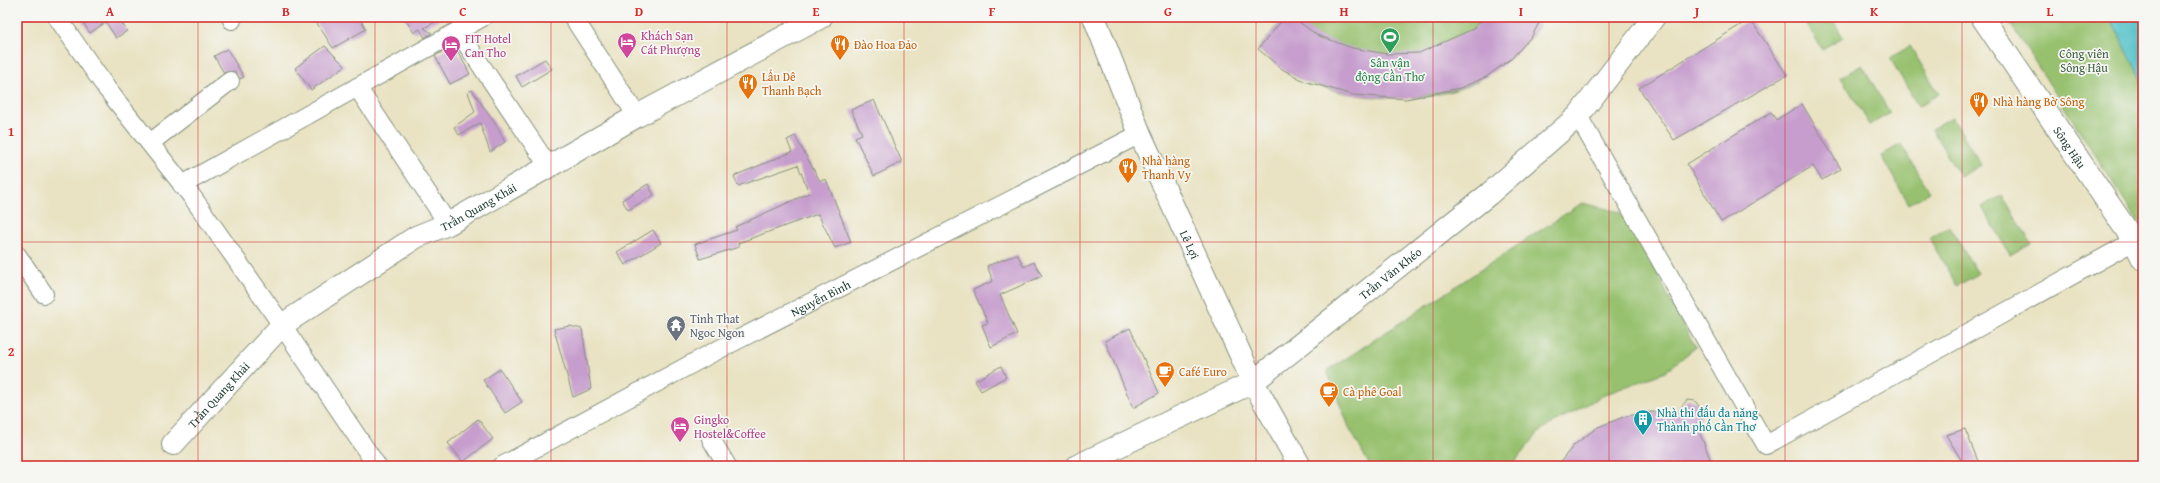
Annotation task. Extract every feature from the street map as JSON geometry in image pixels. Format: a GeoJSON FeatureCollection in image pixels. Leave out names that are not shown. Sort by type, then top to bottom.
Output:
{"type":"FeatureCollection","features":[{"type":"Feature","properties":{"kind":"street"},"geometry":{"type":"LineString","coordinates":[[57,17],[107,89],[182,185],[282,325],[377,466]]}},
{"type":"Feature","properties":{"kind":"street"},"geometry":{"type":"LineString","coordinates":[[182,185],[483,17]]}},
{"type":"Feature","properties":{"kind":"street"},"geometry":{"type":"LineString","coordinates":[[573,17],[637,116]]}},
{"type":"Feature","properties":{"kind":"street","name":"Trần Quang Khải"},"geometry":{"type":"LineString","coordinates":[[173,444],[282,325],[416,237],[448,224],[637,116],[821,17]]}},
{"type":"Feature","properties":{"kind":"street","name":"Lê Lợi"},"geometry":{"type":"LineString","coordinates":[[1094,17],[1140,134],[1253,382],[1300,466]]}},
{"type":"Feature","properties":{"kind":"street","name":"Trần Văn Khéo"},"geometry":{"type":"LineString","coordinates":[[1077,466],[1253,382],[1489,194],[1578,116],[1654,17]]}},
{"type":"Feature","properties":{"kind":"street","name":"Sông Hậu"},"geometry":{"type":"LineString","coordinates":[[1982,17],[2138,250]]}},
{"type":"Feature","properties":{"kind":"street"},"geometry":{"type":"LineString","coordinates":[[458,30],[549,167]]}},
{"type":"Feature","properties":{"kind":"street"},"geometry":{"type":"LineString","coordinates":[[150,143],[230,80]]}},
{"type":"Feature","properties":{"kind":"street"},"geometry":{"type":"LineString","coordinates":[[357,87],[448,224]]}},
{"type":"Feature","properties":{"kind":"street"},"geometry":{"type":"LineString","coordinates":[[1578,116],[1766,444],[2138,250]]}},
{"type":"Feature","properties":{"kind":"street","name":"Nguyễn Bình"},"geometry":{"type":"LineString","coordinates":[[502,466],[710,354],[1140,134]]}},
{"type":"Feature","properties":{"kind":"street"},"geometry":{"type":"LineString","coordinates":[[17,255],[44,294]]}},
{"type":"Feature","properties":{"kind":"street"},"geometry":{"type":"LineString","coordinates":[[711,439],[727,466]]}},
{"type":"Feature","properties":{"kind":"green space","name":"Sân vận động Cần Thơ"},"geometry":{"type":"Polygon","coordinates":[[[1285,17],[1542,17],[1528,40],[1486,76],[1467,86],[1445,93],[1421,97],[1396,98],[1370,97],[1323,87],[1303,80],[1279,66],[1258,49],[1285,17]]]}},
{"type":"Feature","properties":{"kind":"green space"},"geometry":{"type":"Polygon","coordinates":[[[1803,17],[1831,17],[1843,37],[1822,49],[1803,17]]]}},
{"type":"Feature","properties":{"kind":"green space","name":"Công viên Sông Hậu"},"geometry":{"type":"Polygon","coordinates":[[[2006,17],[2110,17],[2143,83],[2143,229],[2006,17]]]}},
{"type":"Feature","properties":{"kind":"green space"},"geometry":{"type":"Polygon","coordinates":[[[1910,46],[1939,94],[1918,106],[1890,58],[1910,46]]]}},
{"type":"Feature","properties":{"kind":"green space"},"geometry":{"type":"Polygon","coordinates":[[[1862,65],[1890,113],[1870,125],[1841,77],[1862,65]]]}},
{"type":"Feature","properties":{"kind":"green space"},"geometry":{"type":"Polygon","coordinates":[[[1952,117],[1981,165],[1960,177],[1932,129],[1952,117]]]}},
{"type":"Feature","properties":{"kind":"green space"},"geometry":{"type":"Polygon","coordinates":[[[1901,144],[1930,192],[1909,204],[1881,156],[1901,144]]]}},
{"type":"Feature","properties":{"kind":"green space"},"geometry":{"type":"Polygon","coordinates":[[[2002,195],[2031,243],[2010,255],[1982,207],[2002,195]]]}},
{"type":"Feature","properties":{"kind":"green space"},"geometry":{"type":"Polygon","coordinates":[[[1582,203],[1620,212],[1654,266],[1679,319],[1696,347],[1665,372],[1606,394],[1542,429],[1511,466],[1370,466],[1349,427],[1327,371],[1582,203]]]}},
{"type":"Feature","properties":{"kind":"green space"},"geometry":{"type":"Polygon","coordinates":[[[1949,226],[1978,274],[1957,286],[1929,238],[1949,226]]]}},
{"type":"Feature","properties":{"kind":"water"},"geometry":{"type":"Polygon","coordinates":[[[2110,17],[2143,17],[2143,83],[2110,17]]]}},
{"type":"Feature","properties":{"kind":"building"},"geometry":{"type":"Polygon","coordinates":[[[79,17],[118,17],[127,31],[116,38],[106,22],[90,33],[79,17]]]}},
{"type":"Feature","properties":{"kind":"building"},"geometry":{"type":"Polygon","coordinates":[[[313,17],[359,17],[366,29],[333,48],[313,17]]]}},
{"type":"Feature","properties":{"kind":"building"},"geometry":{"type":"Polygon","coordinates":[[[404,17],[444,17],[424,28],[432,33],[425,38],[420,29],[414,33],[404,17]]]}},
{"type":"Feature","properties":{"kind":"building","name":"Sân vận động Cần Thơ"},"geometry":{"type":"Polygon","coordinates":[[[1285,17],[1292,17],[1317,35],[1352,48],[1387,54],[1419,53],[1473,29],[1484,17],[1542,17],[1532,36],[1511,59],[1486,77],[1460,88],[1406,99],[1353,95],[1304,81],[1282,69],[1258,49],[1285,17]]]}},
{"type":"Feature","properties":{"kind":"building"},"geometry":{"type":"Polygon","coordinates":[[[1750,19],[1787,75],[1674,140],[1639,88],[1750,19]]]}},
{"type":"Feature","properties":{"kind":"building"},"geometry":{"type":"Polygon","coordinates":[[[325,46],[345,66],[311,90],[295,68],[325,46]]]}},
{"type":"Feature","properties":{"kind":"building","name":"FIT Hotel Can Tho"},"geometry":{"type":"Polygon","coordinates":[[[453,46],[456,48],[470,74],[450,84],[435,56],[453,46]]]}},
{"type":"Feature","properties":{"kind":"building"},"geometry":{"type":"Polygon","coordinates":[[[227,49],[244,77],[240,79],[234,71],[224,73],[214,56],[227,49]]]}},
{"type":"Feature","properties":{"kind":"building"},"geometry":{"type":"Polygon","coordinates":[[[545,59],[552,69],[522,87],[516,76],[545,59]]]}},
{"type":"Feature","properties":{"kind":"building"},"geometry":{"type":"Polygon","coordinates":[[[472,90],[498,128],[505,142],[490,152],[480,123],[459,135],[454,127],[475,112],[468,92],[472,90]]]}},
{"type":"Feature","properties":{"kind":"building"},"geometry":{"type":"Polygon","coordinates":[[[874,100],[902,162],[874,176],[855,137],[862,134],[851,110],[874,100]]]}},
{"type":"Feature","properties":{"kind":"building"},"geometry":{"type":"Polygon","coordinates":[[[1802,104],[1841,169],[1822,180],[1813,166],[1721,222],[1687,164],[1771,112],[1776,120],[1802,104]]]}},
{"type":"Feature","properties":{"kind":"building"},"geometry":{"type":"Polygon","coordinates":[[[795,136],[820,181],[826,179],[851,242],[835,248],[818,214],[738,243],[739,247],[700,259],[695,244],[737,230],[735,227],[809,193],[798,165],[738,186],[734,176],[792,152],[787,140],[795,136]]]}},
{"type":"Feature","properties":{"kind":"building"},"geometry":{"type":"Polygon","coordinates":[[[648,184],[654,195],[628,210],[622,200],[648,184]]]}},
{"type":"Feature","properties":{"kind":"building"},"geometry":{"type":"Polygon","coordinates":[[[653,230],[661,243],[625,265],[617,252],[653,230]]]}},
{"type":"Feature","properties":{"kind":"building"},"geometry":{"type":"Polygon","coordinates":[[[1017,254],[1024,267],[1034,262],[1042,276],[1000,295],[1017,334],[991,347],[982,325],[988,323],[973,290],[993,281],[987,266],[1017,254]]]}},
{"type":"Feature","properties":{"kind":"building"},"geometry":{"type":"Polygon","coordinates":[[[570,326],[582,329],[591,389],[573,397],[554,329],[570,326]]]}},
{"type":"Feature","properties":{"kind":"building"},"geometry":{"type":"Polygon","coordinates":[[[1130,328],[1159,393],[1133,408],[1105,341],[1130,328]]]}},
{"type":"Feature","properties":{"kind":"building"},"geometry":{"type":"Polygon","coordinates":[[[1001,366],[1006,377],[981,391],[975,381],[1001,366]]]}},
{"type":"Feature","properties":{"kind":"building"},"geometry":{"type":"Polygon","coordinates":[[[500,369],[522,402],[505,413],[483,380],[500,369]]]}},
{"type":"Feature","properties":{"kind":"building","name":"Nhà thi đấu đa năng Thành phố Cần Thơ"},"geometry":{"type":"Polygon","coordinates":[[[1687,400],[1695,401],[1703,411],[1701,419],[1696,424],[1713,466],[1557,466],[1574,445],[1598,427],[1626,416],[1652,412],[1676,413],[1687,400]]]}},
{"type":"Feature","properties":{"kind":"building"},"geometry":{"type":"Polygon","coordinates":[[[478,419],[493,439],[463,462],[448,443],[478,419]]]}},
{"type":"Feature","properties":{"kind":"building"},"geometry":{"type":"Polygon","coordinates":[[[1965,429],[1980,466],[1965,466],[1946,435],[1965,429]]]}},
{"type":"Feature","properties":{"kind":"place","name":"Sân vận động Cần Thơ"},"geometry":{"type":"Point","coordinates":[1390,54]}},
{"type":"Feature","properties":{"kind":"place","name":"Khách Sạn Cát Phượng"},"geometry":{"type":"Point","coordinates":[627,59]}},
{"type":"Feature","properties":{"kind":"place","name":"Đào Hoa Đảo"},"geometry":{"type":"Point","coordinates":[840,61]}},
{"type":"Feature","properties":{"kind":"place","name":"FIT Hotel Can Tho"},"geometry":{"type":"Point","coordinates":[451,62]}},
{"type":"Feature","properties":{"kind":"place","name":"Lẩu Dê Thanh Bạch"},"geometry":{"type":"Point","coordinates":[748,100]}},
{"type":"Feature","properties":{"kind":"place","name":"Nhà hàng Bờ Sông"},"geometry":{"type":"Point","coordinates":[1979,118]}},
{"type":"Feature","properties":{"kind":"place","name":"Nhà hàng Thanh Vy"},"geometry":{"type":"Point","coordinates":[1128,184]}},
{"type":"Feature","properties":{"kind":"place","name":"Tinh That Ngoc Ngon"},"geometry":{"type":"Point","coordinates":[676,342]}},
{"type":"Feature","properties":{"kind":"place","name":"Café Euro"},"geometry":{"type":"Point","coordinates":[1165,388]}},
{"type":"Feature","properties":{"kind":"place","name":"Cà phê Goal"},"geometry":{"type":"Point","coordinates":[1329,408]}},
{"type":"Feature","properties":{"kind":"place","name":"Nhà thi đấu đa năng Thành phố Cần Thơ"},"geometry":{"type":"Point","coordinates":[1643,436]}},
{"type":"Feature","properties":{"kind":"place","name":"Gingko Hostel&Coffee"},"geometry":{"type":"Point","coordinates":[680,443]}}]}
